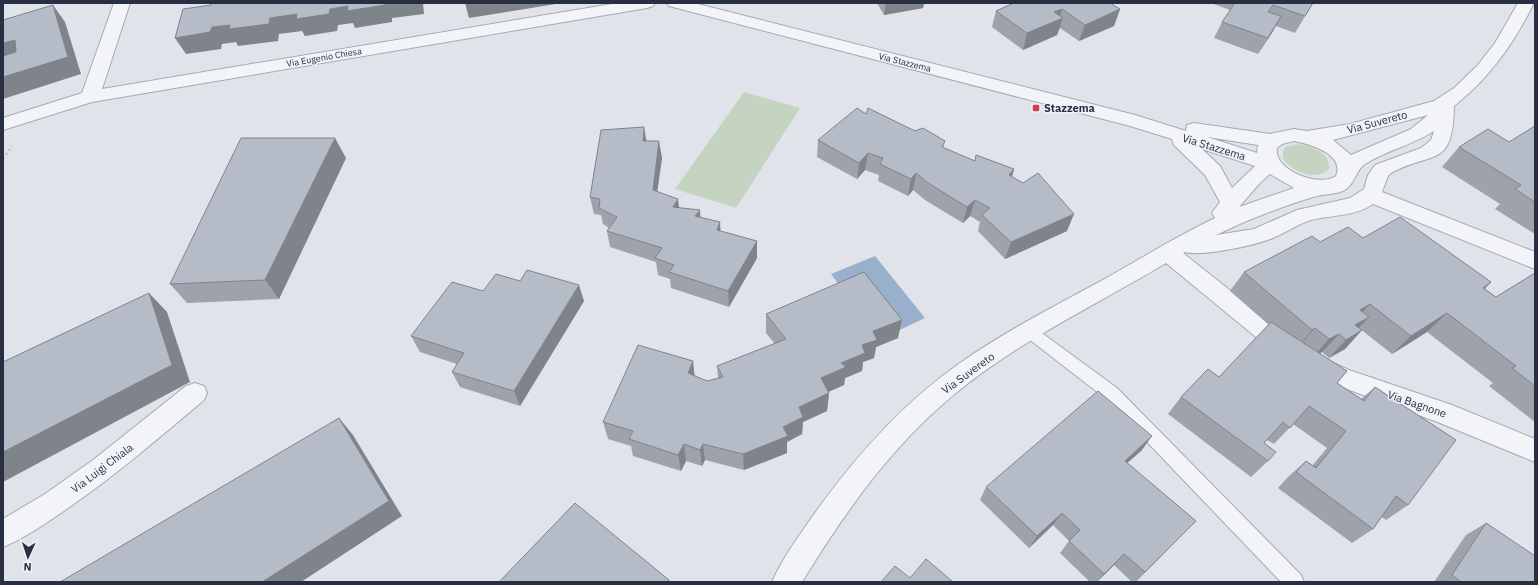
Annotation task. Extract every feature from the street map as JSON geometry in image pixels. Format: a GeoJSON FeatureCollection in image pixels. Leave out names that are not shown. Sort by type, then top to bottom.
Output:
{"type":"FeatureCollection","features":[{"type":"Feature","properties":{"kind":"street"},"geometry":{"type":"LineString","coordinates":[[90,97],[122,3]]}},
{"type":"Feature","properties":{"kind":"street","name":"Via Eugenio Chiesa"},"geometry":{"type":"LineString","coordinates":[[3,124],[90,97],[647,3]]}},
{"type":"Feature","properties":{"kind":"street","name":"Via Stazzema"},"geometry":{"type":"LineString","coordinates":[[674,3],[1135,121],[1270,164]]}},
{"type":"Feature","properties":{"kind":"street","name":"Via Suvereto"},"geometry":{"type":"LineString","coordinates":[[1348,167],[1368,153],[1411,136],[1437,117],[1445,103],[1480,74],[1491,60],[1516,23],[1526,3]]}},
{"type":"Feature","properties":{"kind":"street"},"geometry":{"type":"LineString","coordinates":[[1174,249],[1253,237],[1269,232],[1301,216],[1345,206],[1370,195],[1381,171],[1393,165],[1421,156],[1438,146],[1444,134],[1445,103]]}},
{"type":"Feature","properties":{"kind":"street","name":"Via Suvereto"},"geometry":{"type":"LineString","coordinates":[[1308,137],[1354,129],[1445,103]]}},
{"type":"Feature","properties":{"kind":"street","name":"Via Stazzema"},"geometry":{"type":"LineString","coordinates":[[1135,121],[1272,141]]}},
{"type":"Feature","properties":{"kind":"street"},"geometry":{"type":"LineString","coordinates":[[1172,134],[1199,156],[1214,171],[1230,203]]}},
{"type":"Feature","properties":{"kind":"street"},"geometry":{"type":"LineString","coordinates":[[1281,136],[1308,137],[1335,149],[1344,158],[1348,167],[1348,174],[1344,181],[1331,188],[1319,188],[1302,185],[1276,171],[1270,164],[1267,155],[1267,146],[1272,141],[1281,136]]}},
{"type":"Feature","properties":{"kind":"street","name":"Via Suvereto"},"geometry":{"type":"LineString","coordinates":[[1208,230],[1252,179],[1270,164]]}},
{"type":"Feature","properties":{"kind":"street","name":"Via Suvereto"},"geometry":{"type":"LineString","coordinates":[[786,582],[838,501],[888,441],[928,402],[949,385],[991,355],[1208,230],[1266,204],[1319,188]]}},
{"type":"Feature","properties":{"kind":"street"},"geometry":{"type":"LineString","coordinates":[[1370,195],[1535,260]]}},
{"type":"Feature","properties":{"kind":"street","name":"Via Bagnone"},"geometry":{"type":"LineString","coordinates":[[1174,249],[1275,340],[1312,363],[1354,382],[1443,413],[1535,451]]}},
{"type":"Feature","properties":{"kind":"street","name":"Via Luigi Chiala"},"geometry":{"type":"LineString","coordinates":[[3,534],[52,505],[83,484],[195,393]]}},
{"type":"Feature","properties":{"kind":"lane"},"geometry":{"type":"LineString","coordinates":[[1030,332],[1112,393],[1294,582]]}},
{"type":"Feature","properties":{"kind":"green space"},"geometry":{"type":"Polygon","coordinates":[[[744,92],[800,108],[736,208],[675,189],[744,92]]]}},
{"type":"Feature","properties":{"kind":"green space"},"geometry":{"type":"Polygon","coordinates":[[[1299,144],[1309,146],[1320,151],[1329,163],[1329,169],[1318,175],[1311,175],[1305,174],[1287,164],[1283,159],[1283,150],[1286,147],[1299,144]]]}},
{"type":"Feature","properties":{"kind":"water"},"geometry":{"type":"Polygon","coordinates":[[[875,256],[925,318],[893,333],[848,297],[831,274],[875,256]]]}},
{"type":"Feature","properties":{"kind":"building"},"geometry":{"type":"Polygon","coordinates":[[[211,3],[385,3],[385,5],[347,11],[348,6],[330,9],[329,14],[296,19],[297,14],[270,18],[269,24],[229,29],[230,25],[212,27],[210,32],[175,38],[183,9],[211,5],[211,3]]]}},
{"type":"Feature","properties":{"kind":"building"},"geometry":{"type":"Polygon","coordinates":[[[1014,3],[1110,3],[1120,9],[1085,25],[1062,9],[1054,12],[1063,18],[1027,33],[996,11],[1014,3]]]}},
{"type":"Feature","properties":{"kind":"building"},"geometry":{"type":"Polygon","coordinates":[[[1235,3],[1313,3],[1305,16],[1273,5],[1268,12],[1281,16],[1268,38],[1222,22],[1235,3]]]}},
{"type":"Feature","properties":{"kind":"building"},"geometry":{"type":"Polygon","coordinates":[[[53,5],[68,57],[3,77],[3,56],[16,52],[15,40],[3,43],[3,20],[53,5]]]}},
{"type":"Feature","properties":{"kind":"building"},"geometry":{"type":"Polygon","coordinates":[[[857,108],[866,114],[868,108],[915,131],[923,128],[945,141],[942,147],[975,161],[976,155],[1014,169],[1009,175],[1023,183],[1038,173],[1074,214],[1011,242],[982,215],[990,208],[975,200],[967,207],[928,183],[916,173],[911,179],[880,164],[883,158],[868,153],[859,163],[818,140],[857,108]]]}},
{"type":"Feature","properties":{"kind":"building"},"geometry":{"type":"Polygon","coordinates":[[[1535,126],[1535,202],[1515,189],[1521,185],[1459,147],[1488,129],[1509,142],[1535,126]]]}},
{"type":"Feature","properties":{"kind":"building"},"geometry":{"type":"Polygon","coordinates":[[[644,127],[643,141],[659,141],[653,190],[678,199],[673,207],[700,210],[695,216],[720,222],[717,230],[757,241],[728,291],[669,272],[674,265],[655,258],[662,248],[607,231],[617,217],[599,208],[600,199],[590,197],[601,130],[644,127]]]}},
{"type":"Feature","properties":{"kind":"building"},"geometry":{"type":"Polygon","coordinates":[[[241,138],[335,138],[265,280],[170,284],[241,138]]]}},
{"type":"Feature","properties":{"kind":"building"},"geometry":{"type":"Polygon","coordinates":[[[1400,217],[1491,282],[1483,288],[1496,297],[1535,273],[1535,386],[1512,368],[1516,366],[1447,313],[1411,336],[1370,304],[1360,310],[1369,317],[1355,325],[1362,330],[1346,340],[1339,334],[1329,339],[1315,328],[1312,330],[1244,272],[1312,236],[1320,242],[1348,227],[1363,238],[1400,217]]]}},
{"type":"Feature","properties":{"kind":"building"},"geometry":{"type":"Polygon","coordinates":[[[527,270],[579,285],[514,391],[452,372],[464,353],[411,336],[452,282],[483,291],[496,274],[520,281],[527,270]]]}},
{"type":"Feature","properties":{"kind":"building"},"geometry":{"type":"Polygon","coordinates":[[[864,272],[902,320],[873,331],[877,340],[862,345],[865,353],[841,363],[846,367],[821,378],[829,393],[799,407],[803,417],[783,427],[788,436],[743,454],[703,444],[700,450],[684,444],[678,455],[629,439],[633,431],[603,422],[638,345],[693,361],[688,373],[707,381],[723,377],[717,366],[786,339],[766,314],[864,272]]]}},
{"type":"Feature","properties":{"kind":"building"},"geometry":{"type":"Polygon","coordinates":[[[149,293],[172,365],[3,452],[3,362],[149,293]]]}},
{"type":"Feature","properties":{"kind":"building"},"geometry":{"type":"Polygon","coordinates":[[[1271,322],[1347,371],[1337,383],[1364,401],[1375,387],[1456,440],[1408,505],[1396,496],[1373,529],[1296,472],[1306,461],[1316,468],[1346,431],[1309,406],[1290,428],[1283,422],[1264,443],[1276,452],[1268,461],[1181,397],[1208,369],[1219,377],[1271,322]]]}},
{"type":"Feature","properties":{"kind":"building"},"geometry":{"type":"Polygon","coordinates":[[[1098,391],[1152,436],[1125,461],[1196,521],[1145,572],[1124,554],[1104,574],[1069,541],[1080,530],[1062,513],[1037,536],[986,487],[1098,391]]]}},
{"type":"Feature","properties":{"kind":"building"},"geometry":{"type":"Polygon","coordinates":[[[339,418],[389,501],[262,582],[60,582],[339,418]]]}},
{"type":"Feature","properties":{"kind":"building"},"geometry":{"type":"Polygon","coordinates":[[[575,503],[669,580],[668,582],[499,582],[575,503]]]}},
{"type":"Feature","properties":{"kind":"building"},"geometry":{"type":"Polygon","coordinates":[[[1486,523],[1535,556],[1535,582],[1461,582],[1452,575],[1486,523]]]}},
{"type":"Feature","properties":{"kind":"building"},"geometry":{"type":"Polygon","coordinates":[[[926,559],[953,582],[881,582],[895,566],[910,578],[926,559]]]}},
{"type":"Feature","properties":{"kind":"place","name":"Stazzema"},"geometry":{"type":"Point","coordinates":[1036,108]}}]}
